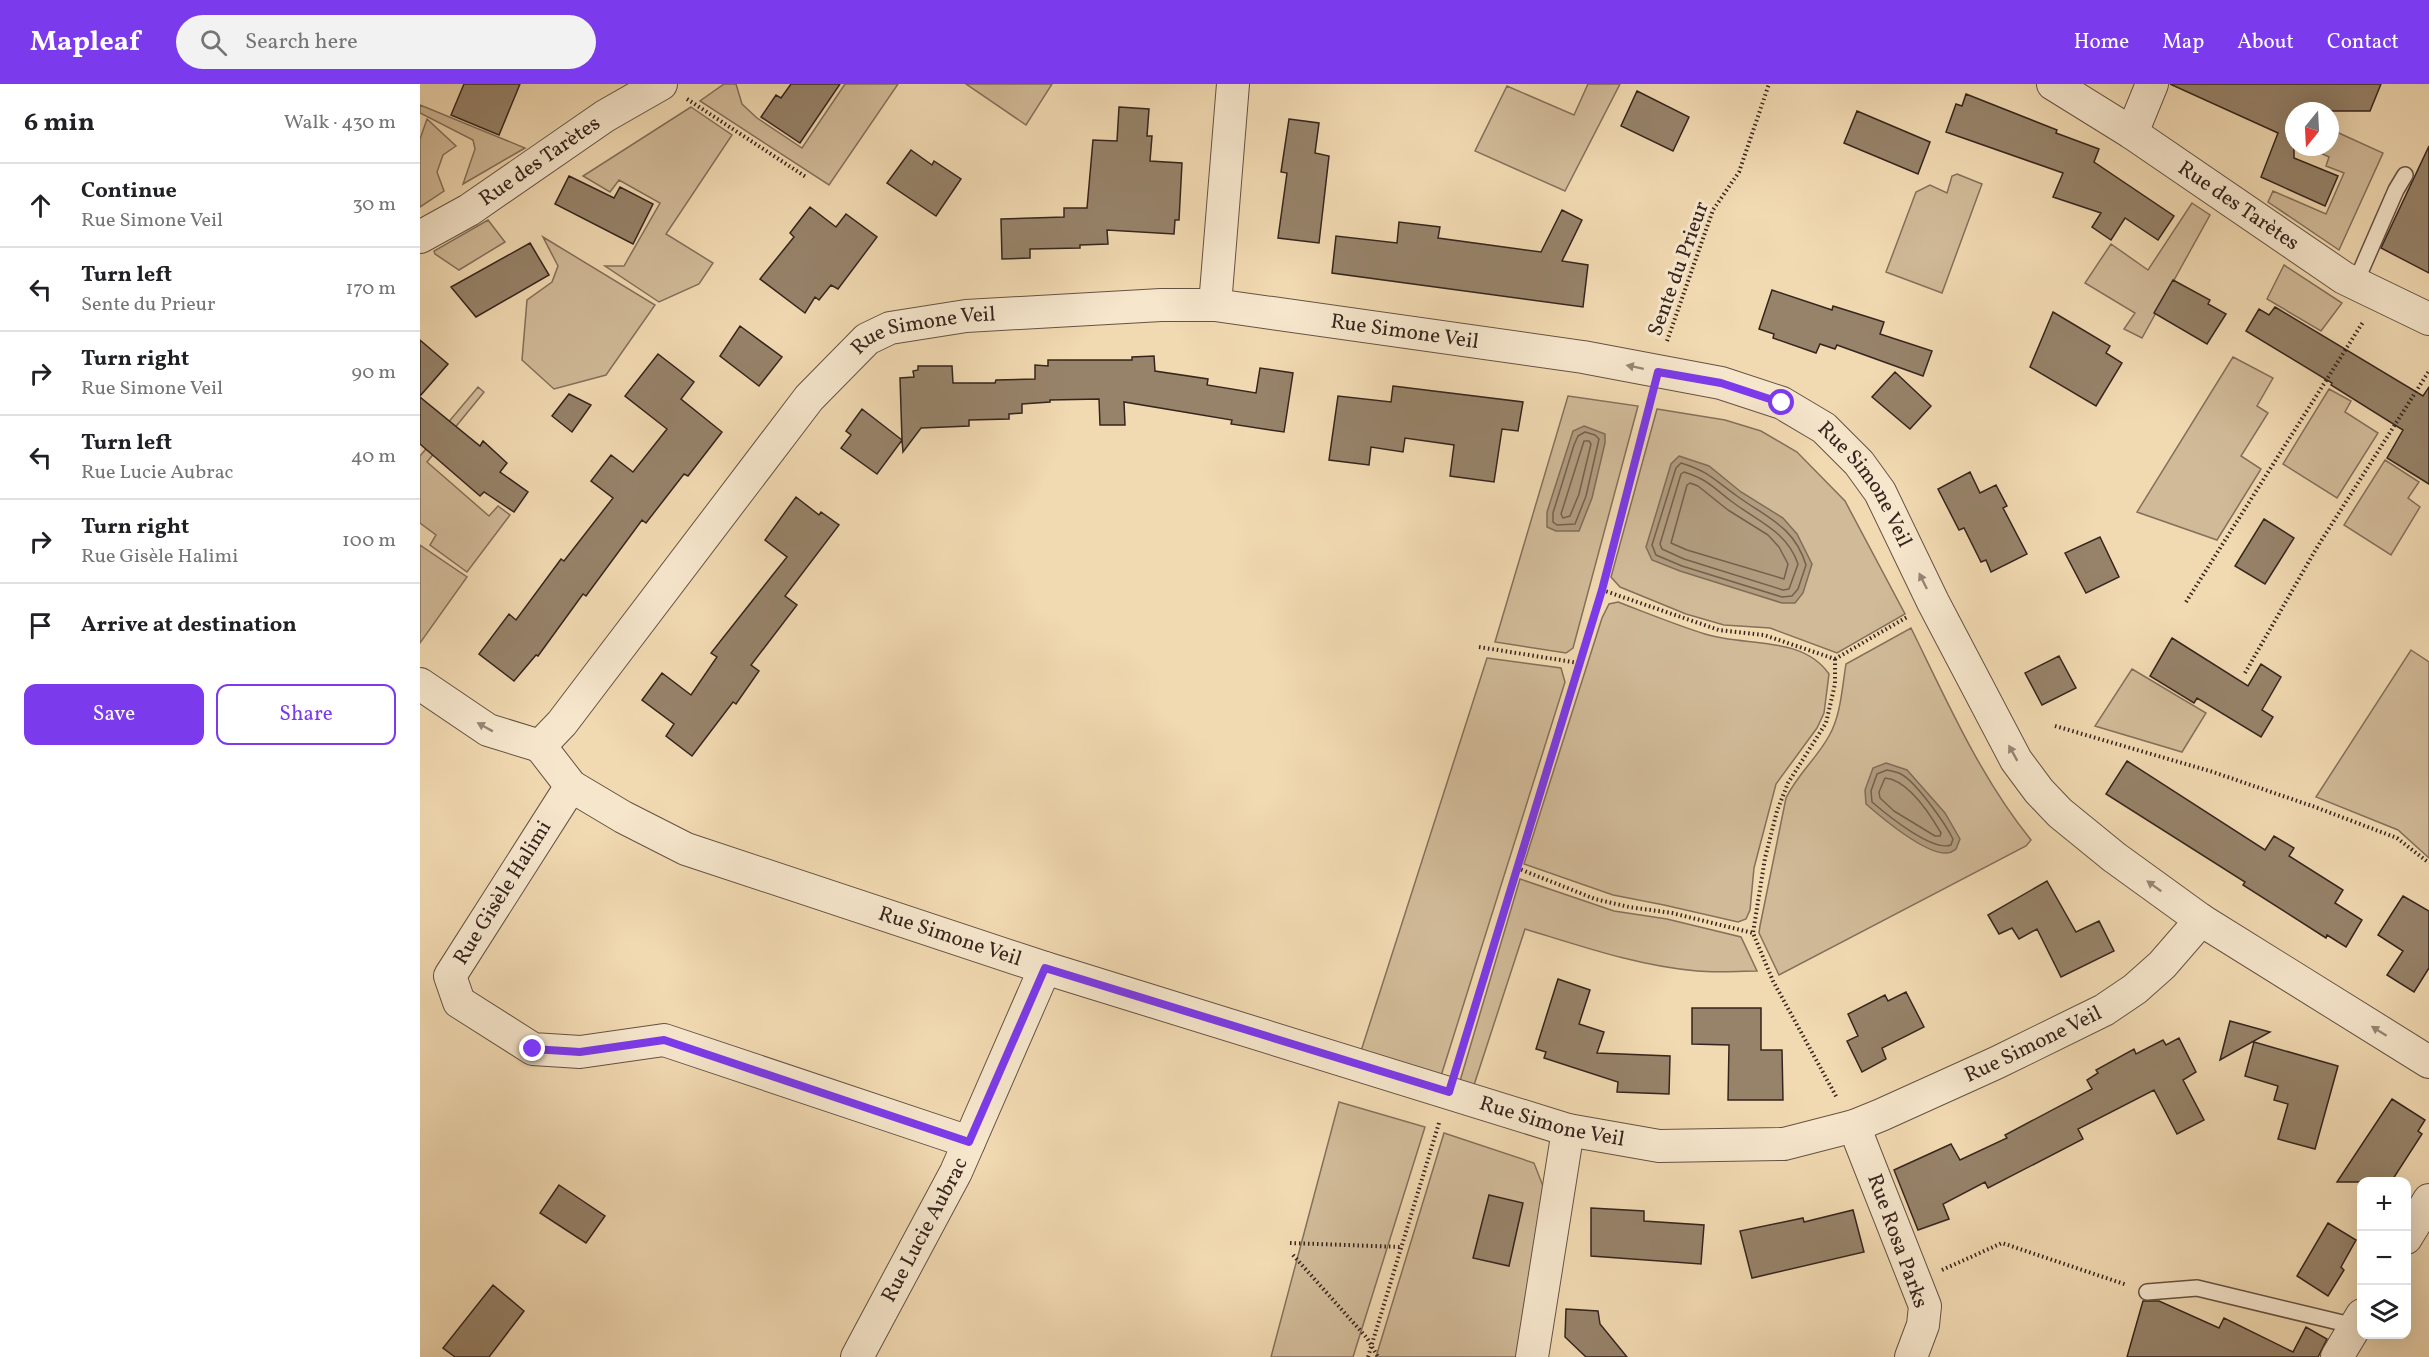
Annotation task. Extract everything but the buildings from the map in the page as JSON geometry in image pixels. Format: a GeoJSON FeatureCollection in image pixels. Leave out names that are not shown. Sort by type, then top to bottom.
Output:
{"type":"FeatureCollection","features":[{"type":"Feature","properties":{"kind":"street"},"geometry":{"type":"LineString","coordinates":[[1215,305],[1233,84]]}},
{"type":"Feature","properties":{"kind":"street","name":"Rue des Tarètes"},"geometry":{"type":"LineString","coordinates":[[2053,84],[2132,133],[2367,290],[2429,319]]}},
{"type":"Feature","properties":{"kind":"street"},"geometry":{"type":"LineString","coordinates":[[2132,133],[2152,84]]}},
{"type":"Feature","properties":{"kind":"street","name":"Rue des Tarètes"},"geometry":{"type":"LineString","coordinates":[[420,237],[469,210],[605,116],[671,90]]}},
{"type":"Feature","properties":{"kind":"street","name":"Rue Simone Veil"},"geometry":{"type":"LineString","coordinates":[[540,746],[561,723],[809,398],[867,339],[890,328],[966,316],[1161,305],[1215,305],[1583,357],[1721,383],[1782,403],[1824,428],[1859,463],[1880,492],[1933,602],[2016,760],[2039,791],[2060,813],[2114,858],[2201,920],[2429,1062]]}},
{"type":"Feature","properties":{"kind":"street"},"geometry":{"type":"LineString","coordinates":[[420,684],[488,730],[540,746],[571,786]]}},
{"type":"Feature","properties":{"kind":"street","name":"Rue Simone Veil"},"geometry":{"type":"LineString","coordinates":[[571,786],[623,817],[686,849],[1045,968],[1568,1130],[1659,1146],[1784,1144],[1854,1126],[1986,1068],[2104,1010],[2135,989],[2162,965],[2201,920]]}},
{"type":"Feature","properties":{"kind":"street","name":"Rue Gisèle Halimi"},"geometry":{"type":"LineString","coordinates":[[571,786],[450,976],[459,1002],[533,1049],[580,1052],[664,1040],[969,1142]]}},
{"type":"Feature","properties":{"kind":"street","name":"Rue Lucie Aubrac"},"geometry":{"type":"LineString","coordinates":[[857,1357],[956,1172],[1045,968]]}},
{"type":"Feature","properties":{"kind":"street","name":"Rue Rosa Parks"},"geometry":{"type":"LineString","coordinates":[[1854,1126],[1925,1306],[1923,1324],[1911,1357]]}},
{"type":"Feature","properties":{"kind":"street"},"geometry":{"type":"LineString","coordinates":[[1532,1357],[1563,1176],[1568,1130]]}},
{"type":"Feature","properties":{"kind":"street"},"geometry":{"type":"LineString","coordinates":[[2410,1231],[2429,1200]]}},
{"type":"Feature","properties":{"kind":"lane"},"geometry":{"type":"LineString","coordinates":[[2367,290],[2396,190],[2405,175]]}},
{"type":"Feature","properties":{"kind":"lane"},"geometry":{"type":"LineString","coordinates":[[2147,1292],[2197,1288],[2350,1341]]}},
{"type":"Feature","properties":{"kind":"path","name":"Sente du Prieur"},"geometry":{"type":"LineString","coordinates":[[1368,1357],[1602,590],[1658,372],[1713,210],[1740,172],[1769,84]]}},
{"type":"Feature","properties":{"kind":"path"},"geometry":{"type":"LineString","coordinates":[[671,90],[806,177]]}},
{"type":"Feature","properties":{"kind":"path"},"geometry":{"type":"LineString","coordinates":[[2186,602],[2367,290]]}},
{"type":"Feature","properties":{"kind":"path"},"geometry":{"type":"LineString","coordinates":[[2245,673],[2316,549],[2429,371]]}},
{"type":"Feature","properties":{"kind":"path"},"geometry":{"type":"LineString","coordinates":[[1602,590],[1719,630],[1764,636],[1835,659],[1933,602]]}},
{"type":"Feature","properties":{"kind":"path"},"geometry":{"type":"LineString","coordinates":[[1479,647],[1579,663]]}},
{"type":"Feature","properties":{"kind":"path"},"geometry":{"type":"LineString","coordinates":[[1835,659],[1835,684],[1826,723],[1788,783],[1778,810],[1765,858],[1753,933],[1773,981],[1854,1126]]}},
{"type":"Feature","properties":{"kind":"path"},"geometry":{"type":"LineString","coordinates":[[2055,726],[2213,772],[2315,807],[2397,838],[2429,863]]}},
{"type":"Feature","properties":{"kind":"path"},"geometry":{"type":"LineString","coordinates":[[1516,868],[1595,899],[1672,913],[1753,933]]}},
{"type":"Feature","properties":{"kind":"path"},"geometry":{"type":"LineString","coordinates":[[1290,1243],[1401,1247]]}},
{"type":"Feature","properties":{"kind":"path"},"geometry":{"type":"LineString","coordinates":[[1915,1282],[2002,1243],[2147,1292]]}},
{"type":"Feature","properties":{"kind":"path"},"geometry":{"type":"LineString","coordinates":[[1293,1255],[1367,1338],[1378,1357]]}},
{"type":"Feature","properties":{"kind":"shaded area"},"geometry":{"type":"Polygon","coordinates":[[[724,84],[736,84],[742,104],[757,118],[802,148],[845,84],[898,84],[829,185],[700,101],[724,84]]]}},
{"type":"Feature","properties":{"kind":"shaded area"},"geometry":{"type":"Polygon","coordinates":[[[966,84],[1052,84],[1026,125],[966,84]]]}},
{"type":"Feature","properties":{"kind":"shaded area"},"geometry":{"type":"Polygon","coordinates":[[[1588,84],[1620,84],[1565,191],[1475,151],[1507,86],[1574,115],[1588,84]]]}},
{"type":"Feature","properties":{"kind":"shaded area"},"geometry":{"type":"Polygon","coordinates":[[[420,105],[525,148],[463,184],[475,149],[473,140],[420,113],[420,105]]]}},
{"type":"Feature","properties":{"kind":"shaded area"},"geometry":{"type":"Polygon","coordinates":[[[691,107],[732,135],[666,234],[713,263],[699,284],[659,302],[605,266],[624,266],[660,203],[619,180],[610,192],[583,176],[691,107]]]}},
{"type":"Feature","properties":{"kind":"shaded area"},"geometry":{"type":"Polygon","coordinates":[[[427,119],[456,146],[443,155],[437,172],[444,191],[420,207],[420,139],[427,119]]]}},
{"type":"Feature","properties":{"kind":"shaded area"},"geometry":{"type":"Polygon","coordinates":[[[2339,133],[2383,153],[2339,250],[2268,202],[2273,191],[2326,214],[2344,173],[2326,166],[2329,157],[2327,156],[2339,156],[2339,133]]]}},
{"type":"Feature","properties":{"kind":"shaded area"},"geometry":{"type":"Polygon","coordinates":[[[1957,174],[1982,184],[1942,293],[1886,272],[1916,192],[1930,185],[1947,193],[1952,176],[1957,174]]]}},
{"type":"Feature","properties":{"kind":"shaded area"},"geometry":{"type":"Polygon","coordinates":[[[2192,203],[2210,215],[2142,338],[2124,329],[2135,313],[2085,283],[2111,244],[2148,270],[2192,203]]]}},
{"type":"Feature","properties":{"kind":"shaded area"},"geometry":{"type":"Polygon","coordinates":[[[488,220],[505,242],[459,270],[435,254],[434,251],[488,220]]]}},
{"type":"Feature","properties":{"kind":"shaded area"},"geometry":{"type":"Polygon","coordinates":[[[543,237],[655,305],[606,375],[554,389],[522,360],[527,300],[552,282],[558,266],[543,237]]]}},
{"type":"Feature","properties":{"kind":"shaded area"},"geometry":{"type":"Polygon","coordinates":[[[2284,265],[2342,303],[2321,331],[2267,299],[2284,265]]]}},
{"type":"Feature","properties":{"kind":"shaded area"},"geometry":{"type":"Polygon","coordinates":[[[2233,357],[2273,378],[2257,406],[2268,413],[2241,456],[2261,469],[2217,540],[2137,512],[2233,357]]]}},
{"type":"Feature","properties":{"kind":"shaded area"},"geometry":{"type":"Polygon","coordinates":[[[478,387],[484,392],[427,462],[489,516],[498,506],[510,515],[467,572],[430,545],[436,535],[420,523],[420,456],[478,387]]]}},
{"type":"Feature","properties":{"kind":"shaded area"},"geometry":{"type":"Polygon","coordinates":[[[2329,389],[2351,401],[2345,412],[2378,433],[2337,498],[2283,464],[2329,389]]]}},
{"type":"Feature","properties":{"kind":"shaded area"},"geometry":{"type":"Polygon","coordinates":[[[1568,396],[1638,406],[1573,648],[1566,653],[1495,642],[1568,396]]]}},
{"type":"Feature","properties":{"kind":"shaded area"},"geometry":{"type":"Polygon","coordinates":[[[1657,409],[1725,420],[1761,431],[1797,452],[1845,501],[1905,614],[1837,653],[1770,628],[1724,625],[1686,614],[1620,587],[1611,577],[1657,409]]]}},
{"type":"Feature","properties":{"kind":"shaded area"},"geometry":{"type":"Polygon","coordinates":[[[2385,460],[2419,482],[2408,498],[2420,507],[2391,555],[2344,525],[2385,460]]]}},
{"type":"Feature","properties":{"kind":"shaded area"},"geometry":{"type":"Polygon","coordinates":[[[420,545],[467,577],[420,643],[420,545]]]}},
{"type":"Feature","properties":{"kind":"shaded area"},"geometry":{"type":"Polygon","coordinates":[[[1618,602],[1705,634],[1772,644],[1804,653],[1818,662],[1829,674],[1824,713],[1817,728],[1776,784],[1754,868],[1750,910],[1746,919],[1738,922],[1613,895],[1524,864],[1602,618],[1609,604],[1618,602]]]}},
{"type":"Feature","properties":{"kind":"shaded area"},"geometry":{"type":"Polygon","coordinates":[[[1911,628],[1951,711],[1980,764],[2031,840],[2026,846],[1779,975],[1759,933],[1786,798],[1833,728],[1841,701],[1846,664],[1911,628]]]}},
{"type":"Feature","properties":{"kind":"shaded area"},"geometry":{"type":"Polygon","coordinates":[[[2411,650],[2429,662],[2429,858],[2398,830],[2316,797],[2411,650]]]}},
{"type":"Feature","properties":{"kind":"shaded area"},"geometry":{"type":"Polygon","coordinates":[[[1487,658],[1561,668],[1565,682],[1441,1076],[1361,1051],[1487,658]]]}},
{"type":"Feature","properties":{"kind":"shaded area"},"geometry":{"type":"Polygon","coordinates":[[[2132,669],[2206,713],[2182,752],[2095,726],[2132,669]]]}},
{"type":"Feature","properties":{"kind":"shaded area"},"geometry":{"type":"Polygon","coordinates":[[[1520,879],[1614,911],[1667,919],[1741,937],[1757,971],[1705,972],[1653,965],[1525,929],[1474,1085],[1460,1081],[1520,879]]]}},
{"type":"Feature","properties":{"kind":"shaded area"},"geometry":{"type":"Polygon","coordinates":[[[1339,1102],[1425,1127],[1353,1357],[1271,1357],[1339,1102]]]}},
{"type":"Feature","properties":{"kind":"shaded area"},"geometry":{"type":"Polygon","coordinates":[[[1444,1133],[1534,1163],[1548,1199],[1523,1357],[1376,1357],[1444,1133]]]}},
{"type":"Feature","properties":{"kind":"water"},"geometry":{"type":"Polygon","coordinates":[[[1584,426],[1605,434],[1592,498],[1579,531],[1556,531],[1547,527],[1547,512],[1573,431],[1584,426]]]}},
{"type":"Feature","properties":{"kind":"water"},"geometry":{"type":"Polygon","coordinates":[[[1679,456],[1709,466],[1741,492],[1783,518],[1797,534],[1812,564],[1803,593],[1795,603],[1782,603],[1652,560],[1646,547],[1671,464],[1679,456]]]}},
{"type":"Feature","properties":{"kind":"water"},"geometry":{"type":"Polygon","coordinates":[[[1886,763],[1907,770],[1945,813],[1960,839],[1956,849],[1947,853],[1938,852],[1916,842],[1866,804],[1865,790],[1873,768],[1886,763]]]}},
{"type":"Feature","properties":{"kind":"route"},"geometry":{"type":"LineString","coordinates":[[533,1049],[580,1052],[664,1040],[969,1142],[1045,968],[1449,1092],[1602,590],[1658,372],[1721,383],[1782,403]]}}]}
